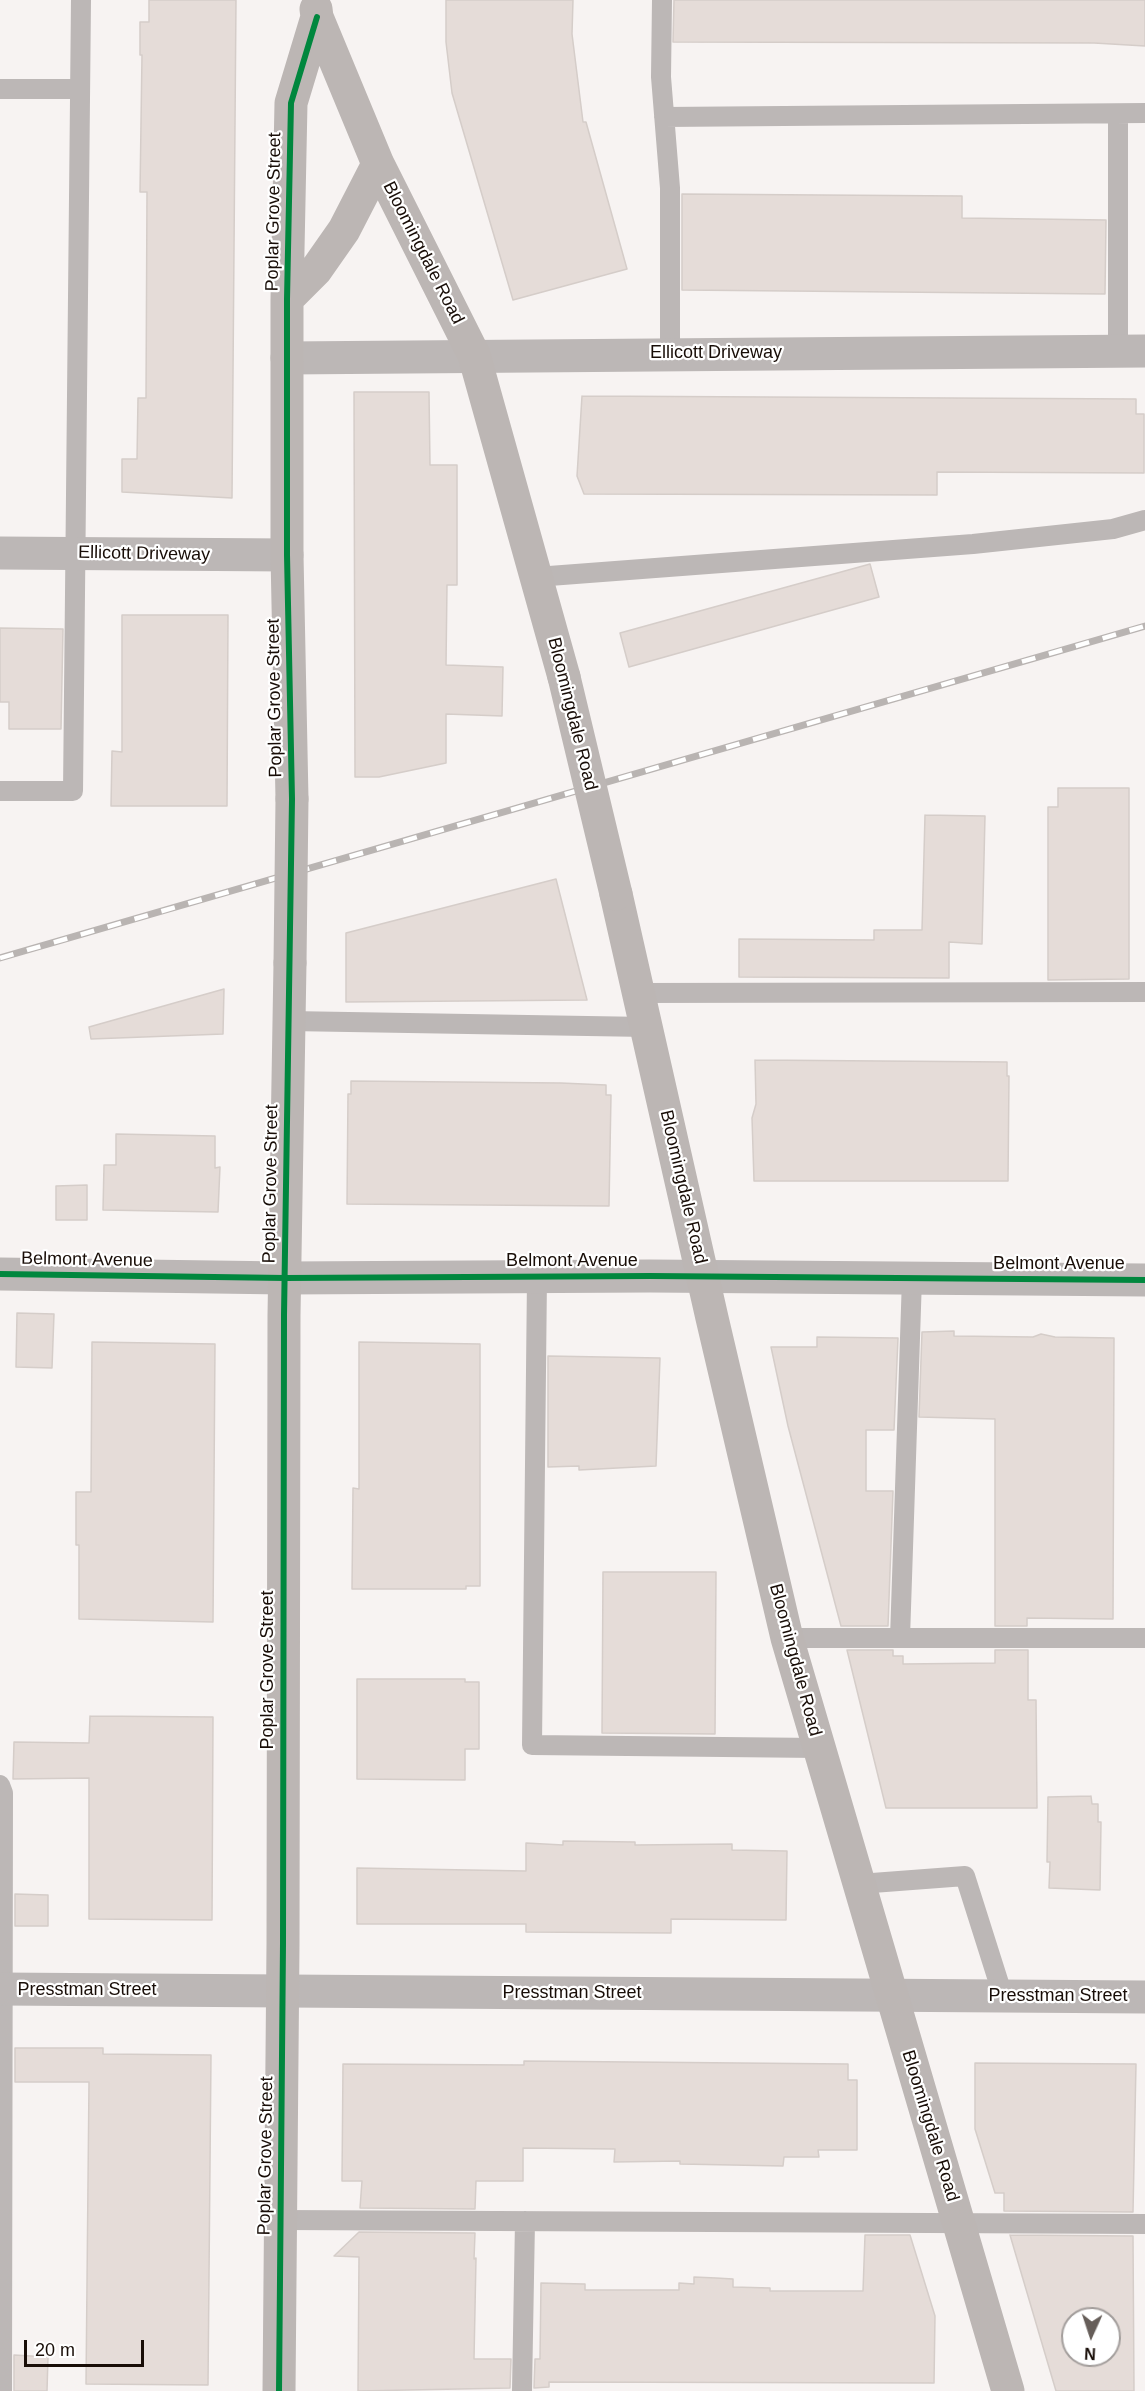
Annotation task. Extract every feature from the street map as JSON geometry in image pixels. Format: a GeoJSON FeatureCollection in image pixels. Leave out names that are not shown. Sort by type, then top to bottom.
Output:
{"type":"FeatureCollection","features":[{"type":"Feature","properties":{"kind":"street","name":"Bloomingdale Road"},"geometry":{"type":"LineString","coordinates":[[316,9],[378,165],[474,355],[564,677],[787,1638],[1008,2391]]}},
{"type":"Feature","properties":{"kind":"street","name":"Poplar Grove Street"},"geometry":{"type":"LineString","coordinates":[[279,2391],[285,1278],[292,799],[287,555],[287,298],[291,103],[316,9]]}},
{"type":"Feature","properties":{"kind":"street","name":"Poplar Grove Street"},"geometry":{"type":"LineString","coordinates":[[287,298],[316,270],[344,230],[378,165]]}},
{"type":"Feature","properties":{"kind":"street","name":"Ellicott Driveway"},"geometry":{"type":"LineString","coordinates":[[287,358],[1131,351]]}},
{"type":"Feature","properties":{"kind":"street","name":"Ellicott Driveway"},"geometry":{"type":"LineString","coordinates":[[0,553],[287,555]]}},
{"type":"Feature","properties":{"kind":"street","name":"Belmont Avenue"},"geometry":{"type":"LineString","coordinates":[[0,1274],[285,1278],[703,1276],[1145,1280]]}},
{"type":"Feature","properties":{"kind":"street","name":"Presstman Street"},"geometry":{"type":"LineString","coordinates":[[1,1989],[1145,1997]]}},
{"type":"Feature","properties":{"kind":"lane"},"geometry":{"type":"LineString","coordinates":[[0,791],[73,791],[81,0]]}},
{"type":"Feature","properties":{"kind":"lane"},"geometry":{"type":"LineString","coordinates":[[662,0],[661,77],[670,188],[670,354]]}},
{"type":"Feature","properties":{"kind":"lane"},"geometry":{"type":"LineString","coordinates":[[0,89],[80,89]]}},
{"type":"Feature","properties":{"kind":"lane"},"geometry":{"type":"LineString","coordinates":[[664,117],[1145,113]]}},
{"type":"Feature","properties":{"kind":"lane"},"geometry":{"type":"LineString","coordinates":[[1118,114],[1131,351]]}},
{"type":"Feature","properties":{"kind":"lane"},"geometry":{"type":"LineString","coordinates":[[536,577],[973,544],[1113,528],[1145,520]]}},
{"type":"Feature","properties":{"kind":"lane"},"geometry":{"type":"LineString","coordinates":[[639,993],[1145,992]]}},
{"type":"Feature","properties":{"kind":"lane"},"geometry":{"type":"LineString","coordinates":[[289,1021],[647,1027]]}},
{"type":"Feature","properties":{"kind":"lane"},"geometry":{"type":"LineString","coordinates":[[537,1277],[532,1745],[819,1748]]}},
{"type":"Feature","properties":{"kind":"lane"},"geometry":{"type":"LineString","coordinates":[[900,1638],[912,1278]]}},
{"type":"Feature","properties":{"kind":"lane"},"geometry":{"type":"LineString","coordinates":[[787,1638],[1145,1638]]}},
{"type":"Feature","properties":{"kind":"lane"},"geometry":{"type":"LineString","coordinates":[[0,1785],[3,1793],[2,2391]]}},
{"type":"Feature","properties":{"kind":"lane"},"geometry":{"type":"LineString","coordinates":[[859,1884],[965,1876],[1003,1996]]}},
{"type":"Feature","properties":{"kind":"lane"},"geometry":{"type":"LineString","coordinates":[[280,2220],[1145,2224]]}},
{"type":"Feature","properties":{"kind":"lane"},"geometry":{"type":"LineString","coordinates":[[522,2391],[525,2221]]}},
{"type":"Feature","properties":{"kind":"building"},"geometry":{"type":"Polygon","coordinates":[[[149,0],[236,0],[232,498],[122,492],[122,459],[137,459],[138,398],[146,398],[147,192],[140,192],[142,55],[140,55],[140,22],[149,22],[149,0]]]}},
{"type":"Feature","properties":{"kind":"building"},"geometry":{"type":"Polygon","coordinates":[[[446,0],[573,0],[572,34],[583,122],[586,122],[627,269],[513,300],[452,93],[446,42],[446,0]]]}},
{"type":"Feature","properties":{"kind":"building"},"geometry":{"type":"Polygon","coordinates":[[[674,0],[1145,0],[1145,46],[1094,43],[673,42],[674,0]]]}},
{"type":"Feature","properties":{"kind":"building"},"geometry":{"type":"Polygon","coordinates":[[[682,194],[962,196],[962,218],[1106,220],[1105,294],[682,290],[682,194]]]}},
{"type":"Feature","properties":{"kind":"building"},"geometry":{"type":"Polygon","coordinates":[[[354,392],[429,392],[430,465],[457,465],[457,585],[447,585],[446,665],[503,667],[502,716],[446,714],[446,763],[379,777],[355,777],[354,392]]]}},
{"type":"Feature","properties":{"kind":"building"},"geometry":{"type":"Polygon","coordinates":[[[582,396],[1136,399],[1136,414],[1144,414],[1144,473],[937,472],[937,495],[584,494],[577,476],[582,396]]]}},
{"type":"Feature","properties":{"kind":"building"},"geometry":{"type":"Polygon","coordinates":[[[870,564],[879,597],[629,667],[620,633],[870,564]]]}},
{"type":"Feature","properties":{"kind":"building"},"geometry":{"type":"Polygon","coordinates":[[[122,615],[228,615],[227,806],[111,806],[112,751],[122,752],[122,615]]]}},
{"type":"Feature","properties":{"kind":"building"},"geometry":{"type":"Polygon","coordinates":[[[0,628],[63,629],[61,729],[9,729],[9,702],[0,702],[0,628]]]}},
{"type":"Feature","properties":{"kind":"building"},"geometry":{"type":"Polygon","coordinates":[[[1058,788],[1129,788],[1129,979],[1048,980],[1048,807],[1058,807],[1058,788]]]}},
{"type":"Feature","properties":{"kind":"building"},"geometry":{"type":"Polygon","coordinates":[[[925,815],[985,816],[982,944],[949,942],[949,978],[739,977],[739,939],[874,940],[874,930],[922,930],[925,815]]]}},
{"type":"Feature","properties":{"kind":"building"},"geometry":{"type":"Polygon","coordinates":[[[556,879],[587,1000],[346,1002],[346,933],[556,879]]]}},
{"type":"Feature","properties":{"kind":"building"},"geometry":{"type":"Polygon","coordinates":[[[224,989],[223,1034],[91,1039],[89,1027],[224,989]]]}},
{"type":"Feature","properties":{"kind":"building"},"geometry":{"type":"Polygon","coordinates":[[[755,1060],[1007,1062],[1007,1076],[1009,1076],[1008,1181],[754,1181],[752,1118],[756,1104],[755,1060]]]}},
{"type":"Feature","properties":{"kind":"building"},"geometry":{"type":"Polygon","coordinates":[[[351,1081],[606,1085],[606,1095],[611,1095],[609,1206],[347,1204],[348,1094],[351,1094],[351,1081]]]}},
{"type":"Feature","properties":{"kind":"building"},"geometry":{"type":"Polygon","coordinates":[[[116,1134],[215,1136],[215,1168],[220,1167],[218,1212],[103,1210],[104,1165],[116,1165],[116,1134]]]}},
{"type":"Feature","properties":{"kind":"building"},"geometry":{"type":"Polygon","coordinates":[[[87,1185],[87,1220],[56,1220],[56,1186],[87,1185]]]}},
{"type":"Feature","properties":{"kind":"building"},"geometry":{"type":"Polygon","coordinates":[[[17,1313],[54,1314],[52,1368],[16,1367],[17,1313]]]}},
{"type":"Feature","properties":{"kind":"building"},"geometry":{"type":"Polygon","coordinates":[[[954,1331],[954,1336],[1033,1337],[1041,1334],[1055,1337],[1114,1338],[1113,1619],[1027,1618],[1027,1626],[995,1626],[995,1419],[919,1417],[922,1332],[954,1331]]]}},
{"type":"Feature","properties":{"kind":"building"},"geometry":{"type":"Polygon","coordinates":[[[817,1337],[898,1338],[894,1430],[866,1430],[866,1491],[893,1491],[888,1626],[841,1626],[788,1426],[771,1347],[817,1347],[817,1337]]]}},
{"type":"Feature","properties":{"kind":"building"},"geometry":{"type":"Polygon","coordinates":[[[92,1342],[215,1344],[213,1622],[79,1619],[76,1492],[91,1492],[92,1342]]]}},
{"type":"Feature","properties":{"kind":"building"},"geometry":{"type":"Polygon","coordinates":[[[359,1342],[480,1344],[480,1586],[466,1586],[466,1589],[352,1589],[353,1488],[359,1489],[359,1342]]]}},
{"type":"Feature","properties":{"kind":"building"},"geometry":{"type":"Polygon","coordinates":[[[548,1356],[660,1358],[656,1466],[579,1470],[579,1466],[548,1467],[548,1356]]]}},
{"type":"Feature","properties":{"kind":"building"},"geometry":{"type":"Polygon","coordinates":[[[603,1572],[716,1572],[715,1734],[602,1733],[603,1572]]]}},
{"type":"Feature","properties":{"kind":"building"},"geometry":{"type":"Polygon","coordinates":[[[847,1650],[893,1650],[893,1656],[903,1656],[903,1664],[995,1663],[995,1650],[1028,1650],[1028,1700],[1036,1700],[1037,1808],[886,1808],[847,1650]]]}},
{"type":"Feature","properties":{"kind":"building"},"geometry":{"type":"Polygon","coordinates":[[[357,1679],[465,1679],[465,1682],[479,1682],[479,1749],[465,1749],[465,1780],[357,1779],[357,1679]]]}},
{"type":"Feature","properties":{"kind":"building"},"geometry":{"type":"Polygon","coordinates":[[[90,1716],[213,1717],[212,1920],[89,1919],[89,1778],[13,1779],[14,1742],[89,1743],[90,1716]]]}},
{"type":"Feature","properties":{"kind":"building"},"geometry":{"type":"Polygon","coordinates":[[[1091,1796],[1092,1804],[1098,1804],[1098,1822],[1101,1822],[1100,1890],[1049,1888],[1048,1797],[1091,1796]]]}},
{"type":"Feature","properties":{"kind":"building"},"geometry":{"type":"Polygon","coordinates":[[[563,1841],[635,1842],[635,1845],[732,1844],[732,1850],[787,1851],[786,1920],[671,1919],[671,1933],[526,1932],[526,1924],[357,1924],[357,1868],[526,1871],[526,1843],[563,1845],[563,1841]]]}},
{"type":"Feature","properties":{"kind":"building"},"geometry":{"type":"Polygon","coordinates":[[[15,1894],[48,1895],[48,1926],[15,1926],[15,1894]]]}},
{"type":"Feature","properties":{"kind":"building"},"geometry":{"type":"Polygon","coordinates":[[[15,2048],[103,2048],[103,2054],[211,2055],[208,2385],[86,2384],[89,2082],[15,2082],[15,2048]]]}},
{"type":"Feature","properties":{"kind":"building"},"geometry":{"type":"Polygon","coordinates":[[[524,2061],[848,2064],[848,2080],[857,2080],[857,2150],[818,2150],[819,2157],[784,2157],[783,2166],[680,2164],[680,2161],[614,2162],[615,2149],[523,2148],[523,2181],[476,2181],[475,2209],[360,2208],[362,2181],[342,2181],[343,2064],[524,2065],[524,2061]]]}},
{"type":"Feature","properties":{"kind":"building"},"geometry":{"type":"Polygon","coordinates":[[[975,2063],[1136,2064],[1133,2212],[1004,2211],[1004,2193],[995,2193],[975,2129],[975,2063]]]}},
{"type":"Feature","properties":{"kind":"building"},"geometry":{"type":"Polygon","coordinates":[[[359,2232],[475,2233],[474,2359],[511,2359],[510,2388],[358,2391],[359,2257],[334,2256],[359,2232]]]}},
{"type":"Feature","properties":{"kind":"building"},"geometry":{"type":"Polygon","coordinates":[[[865,2235],[910,2235],[935,2316],[934,2383],[549,2382],[549,2387],[534,2388],[535,2359],[540,2359],[541,2283],[585,2284],[585,2290],[679,2290],[679,2283],[694,2284],[694,2277],[733,2279],[733,2287],[770,2288],[770,2291],[863,2291],[865,2235]]]}},
{"type":"Feature","properties":{"kind":"building"},"geometry":{"type":"Polygon","coordinates":[[[1010,2235],[1133,2236],[1134,2391],[1056,2391],[1010,2235]]]}},
{"type":"Feature","properties":{"kind":"building"},"geometry":{"type":"Polygon","coordinates":[[[14,2355],[48,2357],[47,2391],[14,2391],[14,2355]]]}},
{"type":"Feature","properties":{"kind":"railway"},"geometry":{"type":"LineString","coordinates":[[0,958],[1145,626]]}},
{"type":"Feature","properties":{"kind":"cycle path"},"geometry":{"type":"LineString","coordinates":[[279,2391],[283,1944],[284,1315],[292,799],[287,555],[287,299],[291,103],[317,17]]}},
{"type":"Feature","properties":{"kind":"cycle path"},"geometry":{"type":"LineString","coordinates":[[0,1274],[285,1278],[650,1276],[1145,1280]]}}]}
